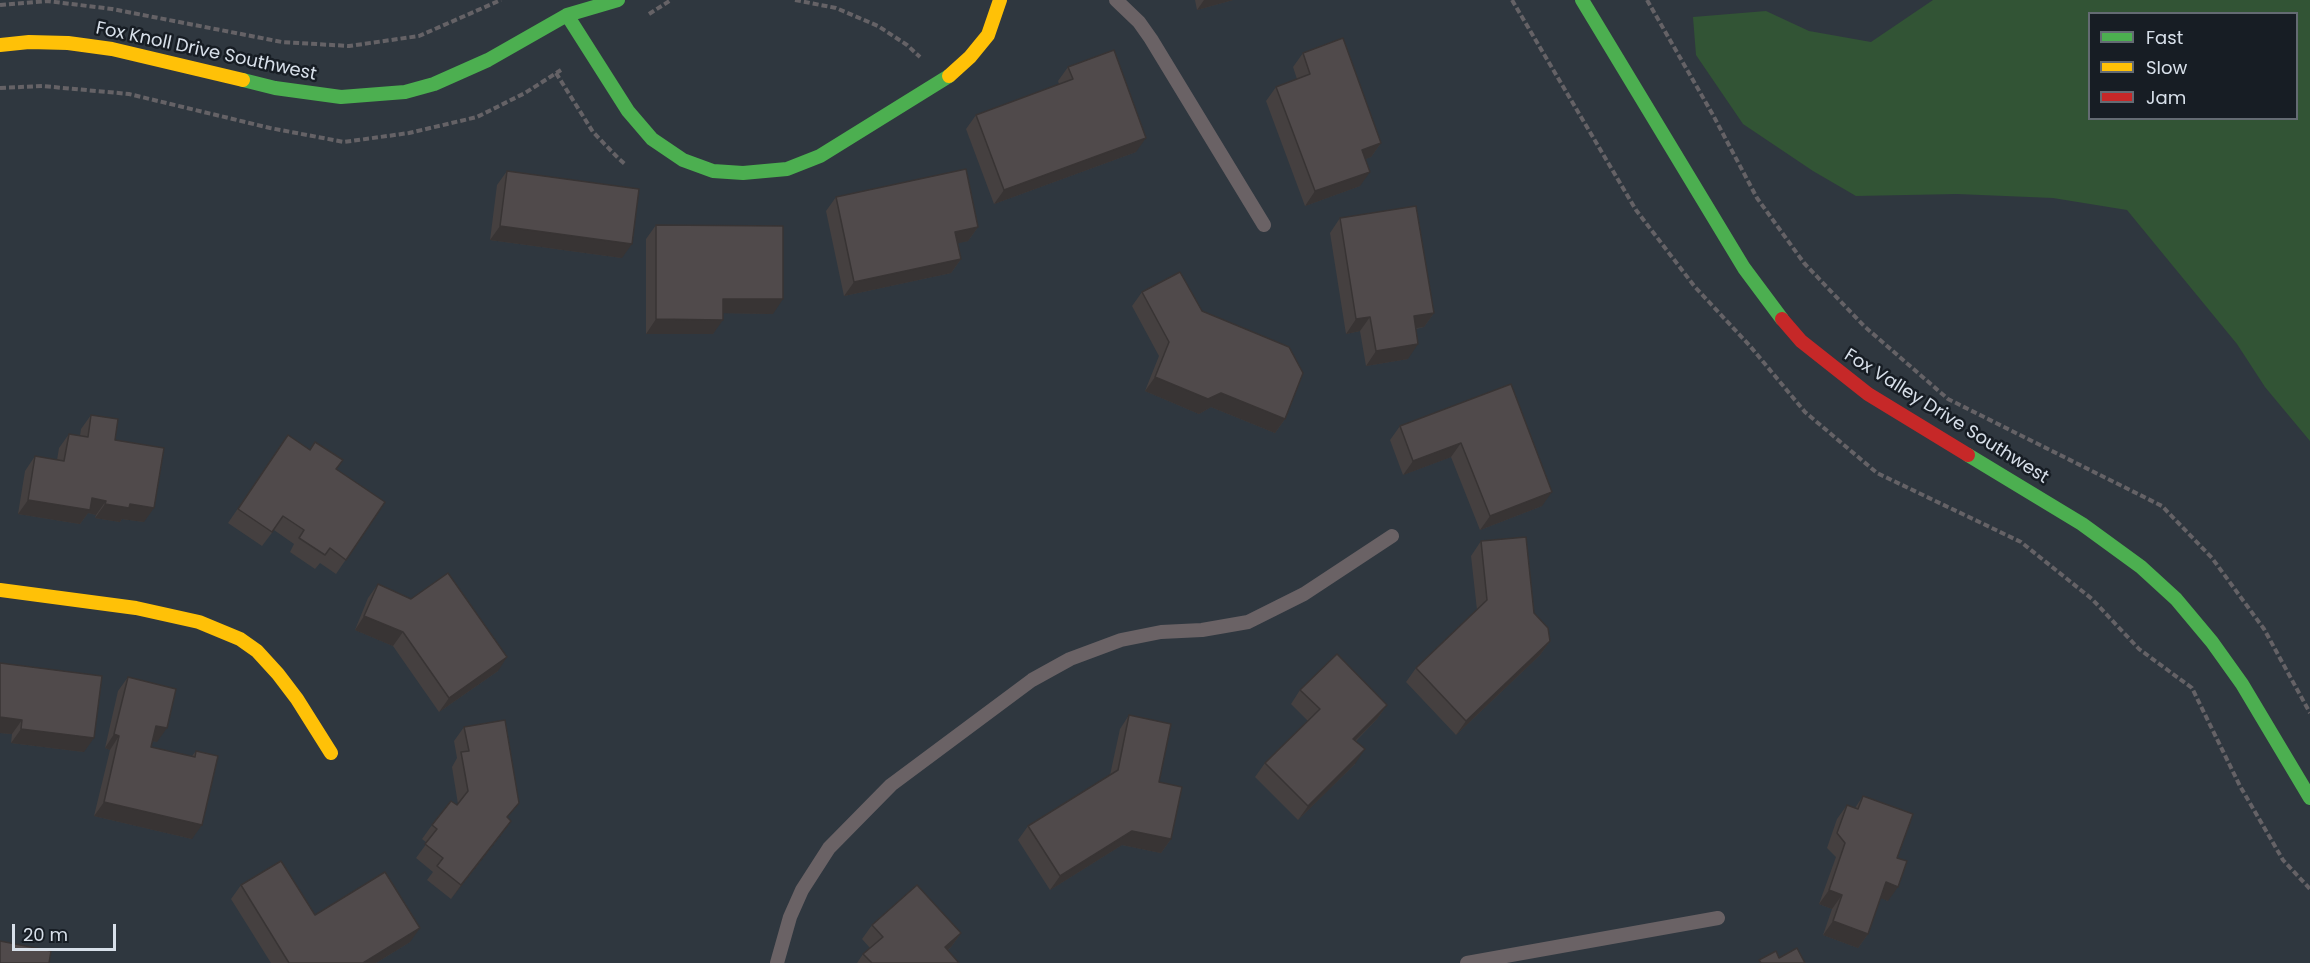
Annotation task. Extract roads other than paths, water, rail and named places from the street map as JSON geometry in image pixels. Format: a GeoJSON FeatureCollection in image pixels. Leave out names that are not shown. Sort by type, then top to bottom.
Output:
{"type":"FeatureCollection","features":[{"type":"Feature","properties":{"kind":"street","name":"Fox Knoll Drive Southwest"},"geometry":{"type":"LineString","coordinates":[[567,15],[578,0]]}},
{"type":"Feature","properties":{"kind":"street","name":"Fox Knoll Drive Southwest"},"geometry":{"type":"LineString","coordinates":[[0,45],[28,42],[68,43],[112,49],[275,88],[341,97],[370,96],[405,92],[434,84],[488,60],[567,15],[618,0]]}},
{"type":"Feature","properties":{"kind":"street"},"geometry":{"type":"LineString","coordinates":[[567,15],[628,111],[652,138],[683,160],[713,171],[743,174],[787,169],[820,156],[944,81],[970,57],[988,35],[1000,0]]}},
{"type":"Feature","properties":{"kind":"street","name":"Fox Valley Drive Southwest"},"geometry":{"type":"LineString","coordinates":[[1582,0],[1743,268],[1768,304],[1801,341],[1868,394],[2082,524],[2141,567],[2176,599],[2212,642],[2242,684],[2310,798]]}},
{"type":"Feature","properties":{"kind":"street"},"geometry":{"type":"LineString","coordinates":[[0,590],[146,610],[199,622],[240,639],[257,651],[278,674],[297,699],[331,753]]}},
{"type":"Feature","properties":{"kind":"lane"},"geometry":{"type":"LineString","coordinates":[[1116,0],[1139,22],[1151,39],[1264,225]]}},
{"type":"Feature","properties":{"kind":"lane"},"geometry":{"type":"LineString","coordinates":[[777,963],[790,917],[802,890],[830,848],[891,785],[1032,680],[1070,659],[1121,640],[1161,632],[1202,630],[1248,622],[1305,594],[1392,536]]}},
{"type":"Feature","properties":{"kind":"lane"},"geometry":{"type":"LineString","coordinates":[[1467,963],[1718,918]]}}]}
